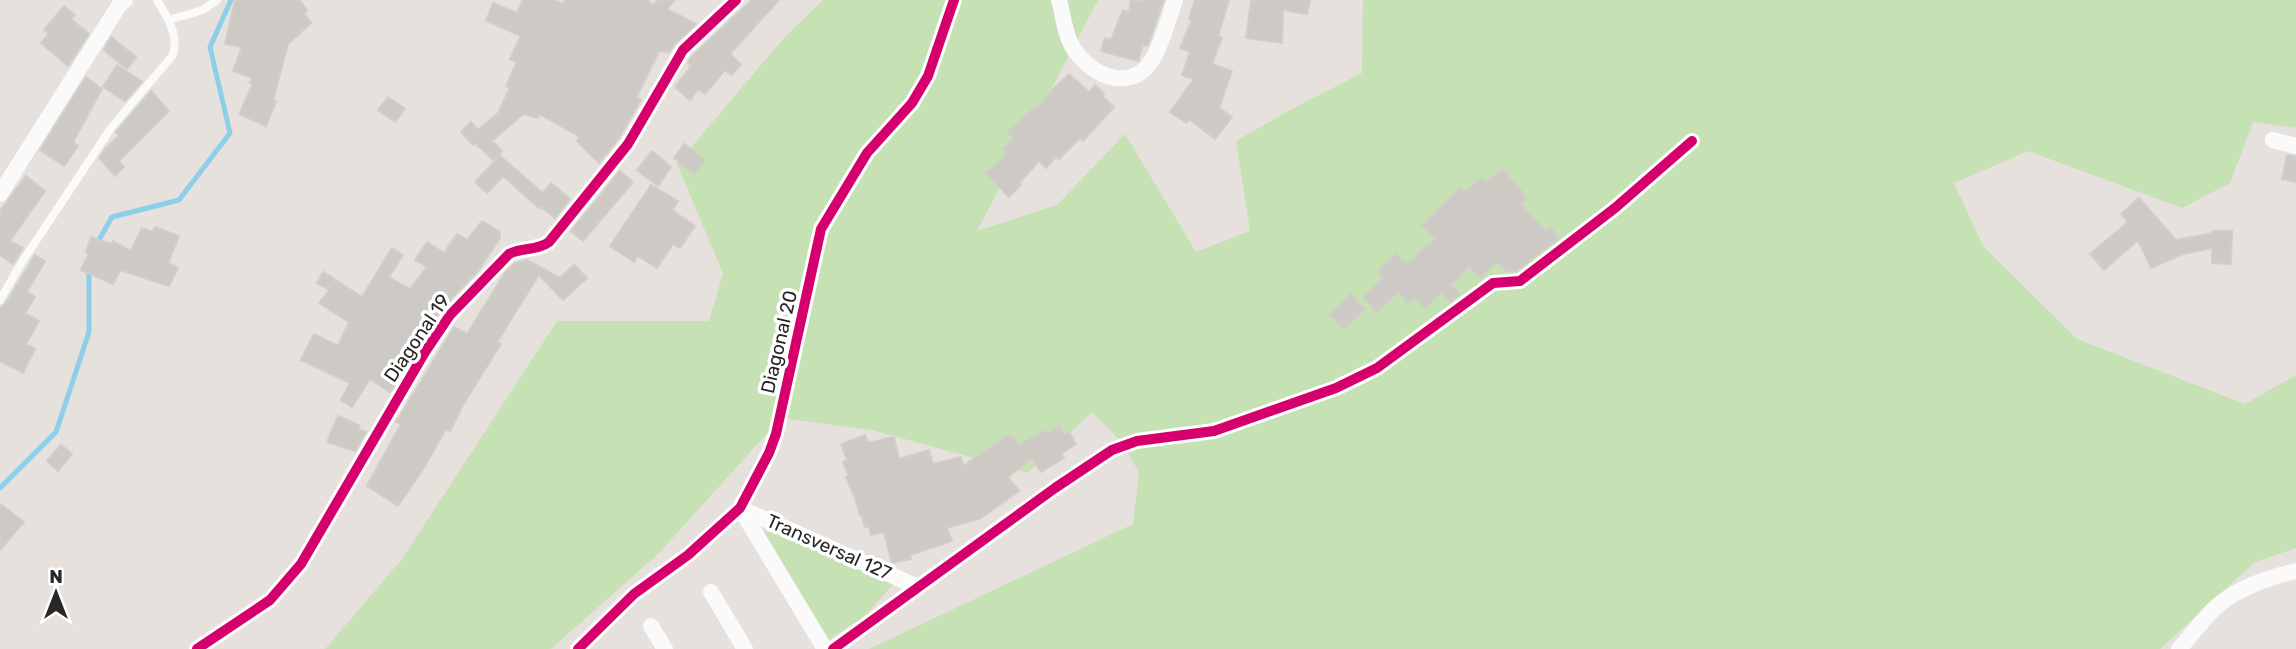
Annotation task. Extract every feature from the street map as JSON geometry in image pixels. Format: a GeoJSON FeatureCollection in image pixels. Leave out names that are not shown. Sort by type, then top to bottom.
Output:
{"type":"FeatureCollection","features":[{"type":"Feature","properties":{"kind":"street"},"geometry":{"type":"LineString","coordinates":[[0,194],[125,0]]}},
{"type":"Feature","properties":{"kind":"street","name":"Diagonal 19"},"geometry":{"type":"LineString","coordinates":[[197,649],[270,600],[302,564],[425,352],[450,315],[509,254],[537,248],[549,242],[628,144],[683,50],[736,0]]}},
{"type":"Feature","properties":{"kind":"street","name":"Diagonal 20"},"geometry":{"type":"LineString","coordinates":[[579,649],[634,594],[688,555],[740,508],[776,434],[821,229],[867,153],[912,103],[928,76],[954,0]]}},
{"type":"Feature","properties":{"kind":"street"},"geometry":{"type":"LineString","coordinates":[[1059,0],[1070,43],[1085,62],[1100,74],[1112,78],[1136,76],[1146,68],[1154,57],[1175,0]]}},
{"type":"Feature","properties":{"kind":"street"},"geometry":{"type":"LineString","coordinates":[[2273,140],[2296,146]]}},
{"type":"Feature","properties":{"kind":"street"},"geometry":{"type":"LineString","coordinates":[[833,649],[1055,488],[1112,450],[1137,441],[1213,431],[1336,388],[1377,368],[1493,284],[1520,281],[1615,208],[1692,141]]}},
{"type":"Feature","properties":{"kind":"street"},"geometry":{"type":"LineString","coordinates":[[740,508],[825,649]]}},
{"type":"Feature","properties":{"kind":"street","name":"Transversal 127"},"geometry":{"type":"LineString","coordinates":[[740,508],[918,587]]}},
{"type":"Feature","properties":{"kind":"street"},"geometry":{"type":"LineString","coordinates":[[2179,649],[2221,602],[2237,592],[2296,571]]}},
{"type":"Feature","properties":{"kind":"street"},"geometry":{"type":"LineString","coordinates":[[710,592],[745,649]]}},
{"type":"Feature","properties":{"kind":"street"},"geometry":{"type":"LineString","coordinates":[[651,626],[665,649]]}},
{"type":"Feature","properties":{"kind":"lane"},"geometry":{"type":"LineString","coordinates":[[0,300],[22,262],[111,128],[173,55],[175,44],[169,20],[157,0]]}},
{"type":"Feature","properties":{"kind":"lane"},"geometry":{"type":"LineString","coordinates":[[169,20],[203,10],[217,0]]}},
{"type":"Feature","properties":{"kind":"green space"},"geometry":{"type":"Polygon","coordinates":[[[823,0],[1098,0],[977,231],[1057,205],[1125,134],[1196,252],[1250,231],[1236,141],[1362,73],[1363,0],[2296,0],[2296,128],[2253,122],[2230,183],[2182,208],[2028,151],[1954,183],[1983,246],[2077,339],[2245,404],[2296,375],[2296,548],[2255,562],[2160,649],[869,649],[1133,524],[1139,472],[1119,439],[1092,412],[1028,473],[872,430],[781,418],[659,553],[551,649],[325,649],[402,559],[557,321],[709,321],[723,273],[677,164],[784,38],[823,0]]]}},
{"type":"Feature","properties":{"kind":"green space"},"geometry":{"type":"Polygon","coordinates":[[[764,531],[815,545],[895,582],[866,615],[826,642],[764,531]]]}},
{"type":"Feature","properties":{"kind":"building"},"geometry":{"type":"Polygon","coordinates":[[[235,0],[300,0],[311,23],[288,44],[273,100],[276,102],[266,126],[239,114],[253,84],[250,83],[252,78],[233,71],[242,47],[225,44],[235,0]]]}},
{"type":"Feature","properties":{"kind":"building"},"geometry":{"type":"Polygon","coordinates":[[[523,0],[554,0],[563,4],[565,0],[647,0],[653,5],[658,0],[675,0],[667,9],[696,24],[669,52],[659,51],[636,98],[641,100],[619,138],[599,163],[577,141],[580,137],[539,114],[538,118],[523,114],[492,141],[502,151],[493,160],[461,132],[471,122],[478,130],[498,113],[510,88],[506,86],[517,62],[510,59],[521,36],[486,21],[493,3],[517,13],[523,0]]]}},
{"type":"Feature","properties":{"kind":"building"},"geometry":{"type":"Polygon","coordinates":[[[752,0],[779,0],[730,54],[741,65],[731,75],[725,70],[705,94],[698,89],[690,100],[675,87],[691,66],[688,63],[691,57],[752,0]]]}},
{"type":"Feature","properties":{"kind":"building"},"geometry":{"type":"Polygon","coordinates":[[[1131,0],[1164,0],[1149,42],[1147,46],[1143,45],[1138,61],[1101,51],[1105,38],[1111,40],[1123,10],[1129,12],[1131,0]]]}},
{"type":"Feature","properties":{"kind":"building"},"geometry":{"type":"Polygon","coordinates":[[[1195,0],[1229,0],[1218,36],[1222,38],[1212,64],[1232,71],[1219,108],[1232,117],[1215,139],[1189,119],[1186,123],[1170,112],[1194,79],[1182,75],[1190,52],[1180,48],[1192,20],[1189,19],[1195,0]]]}},
{"type":"Feature","properties":{"kind":"building"},"geometry":{"type":"Polygon","coordinates":[[[1251,0],[1310,0],[1307,14],[1283,10],[1282,43],[1246,38],[1251,0]]]}},
{"type":"Feature","properties":{"kind":"building"},"geometry":{"type":"Polygon","coordinates":[[[64,6],[75,15],[71,19],[89,34],[68,66],[41,43],[49,33],[44,30],[64,6]]]}},
{"type":"Feature","properties":{"kind":"building"},"geometry":{"type":"Polygon","coordinates":[[[111,37],[136,57],[127,69],[104,50],[111,37]]]}},
{"type":"Feature","properties":{"kind":"building"},"geometry":{"type":"Polygon","coordinates":[[[117,65],[142,82],[125,101],[103,87],[117,65]]]}},
{"type":"Feature","properties":{"kind":"building"},"geometry":{"type":"Polygon","coordinates":[[[1069,74],[1089,92],[1095,85],[1114,107],[1083,141],[1080,138],[1059,159],[1056,157],[1046,168],[1039,161],[1009,197],[986,173],[1007,153],[1003,149],[1013,138],[1007,133],[1034,108],[1035,110],[1069,74]]]}},
{"type":"Feature","properties":{"kind":"building"},"geometry":{"type":"Polygon","coordinates":[[[86,77],[102,89],[73,142],[78,146],[64,166],[40,150],[86,77]]]}},
{"type":"Feature","properties":{"kind":"building"},"geometry":{"type":"Polygon","coordinates":[[[151,91],[169,111],[119,161],[124,167],[115,176],[99,158],[119,136],[116,132],[151,91]]]}},
{"type":"Feature","properties":{"kind":"building"},"geometry":{"type":"Polygon","coordinates":[[[388,97],[405,109],[395,122],[378,110],[388,97]]]}},
{"type":"Feature","properties":{"kind":"building"},"geometry":{"type":"Polygon","coordinates":[[[684,144],[705,160],[694,174],[674,158],[684,144]]]}},
{"type":"Feature","properties":{"kind":"building"},"geometry":{"type":"Polygon","coordinates":[[[652,151],[671,167],[658,186],[637,170],[652,151]]]}},
{"type":"Feature","properties":{"kind":"building"},"geometry":{"type":"Polygon","coordinates":[[[2287,155],[2296,156],[2296,182],[2282,179],[2287,155]]]}},
{"type":"Feature","properties":{"kind":"building"},"geometry":{"type":"Polygon","coordinates":[[[500,156],[543,193],[551,183],[570,199],[555,218],[539,208],[503,176],[487,193],[475,182],[500,156]]]}},
{"type":"Feature","properties":{"kind":"building"},"geometry":{"type":"Polygon","coordinates":[[[1503,169],[1527,198],[1521,204],[1545,231],[1550,227],[1559,238],[1516,271],[1507,271],[1497,262],[1480,278],[1469,267],[1451,285],[1460,294],[1450,302],[1441,293],[1426,308],[1415,298],[1408,303],[1398,292],[1377,312],[1363,297],[1384,278],[1378,271],[1396,254],[1407,264],[1435,239],[1422,226],[1460,188],[1465,192],[1481,178],[1486,183],[1503,169]]]}},
{"type":"Feature","properties":{"kind":"building"},"geometry":{"type":"Polygon","coordinates":[[[620,171],[633,182],[583,241],[571,231],[620,171]]]}},
{"type":"Feature","properties":{"kind":"building"},"geometry":{"type":"Polygon","coordinates":[[[26,176],[45,191],[10,241],[23,248],[13,264],[0,255],[0,211],[26,176]]]}},
{"type":"Feature","properties":{"kind":"building"},"geometry":{"type":"Polygon","coordinates":[[[651,185],[678,201],[672,210],[695,226],[680,248],[673,244],[657,268],[638,256],[634,262],[610,246],[651,185]]]}},
{"type":"Feature","properties":{"kind":"building"},"geometry":{"type":"Polygon","coordinates":[[[2139,198],[2176,240],[2213,231],[2232,231],[2231,264],[2212,263],[2212,248],[2183,254],[2151,268],[2138,240],[2104,270],[2090,254],[2128,222],[2121,214],[2139,198]]]}},
{"type":"Feature","properties":{"kind":"building"},"geometry":{"type":"Polygon","coordinates":[[[482,221],[500,232],[500,238],[478,271],[441,309],[390,392],[370,379],[352,407],[341,400],[350,383],[301,360],[314,334],[338,346],[349,322],[319,303],[329,290],[317,283],[323,272],[335,279],[330,288],[336,280],[362,297],[392,248],[403,255],[389,277],[410,289],[427,267],[415,260],[427,242],[444,253],[457,234],[467,240],[482,221]]]}},
{"type":"Feature","properties":{"kind":"building"},"geometry":{"type":"Polygon","coordinates":[[[155,227],[179,236],[168,263],[178,268],[169,286],[120,270],[113,284],[81,270],[89,253],[86,252],[91,237],[111,244],[113,241],[131,251],[142,228],[152,232],[155,227]]]}},
{"type":"Feature","properties":{"kind":"building"},"geometry":{"type":"Polygon","coordinates":[[[35,255],[45,261],[27,292],[35,297],[25,313],[39,321],[26,344],[35,349],[23,373],[0,361],[0,308],[6,303],[35,255]]]}},
{"type":"Feature","properties":{"kind":"building"},"geometry":{"type":"Polygon","coordinates":[[[527,260],[560,278],[574,265],[587,278],[563,300],[539,275],[497,342],[501,344],[450,431],[446,429],[398,506],[367,486],[401,424],[396,422],[454,327],[467,334],[505,273],[515,263],[527,260]]]}},
{"type":"Feature","properties":{"kind":"building"},"geometry":{"type":"Polygon","coordinates":[[[1350,294],[1365,309],[1344,329],[1329,315],[1350,294]]]}},
{"type":"Feature","properties":{"kind":"building"},"geometry":{"type":"Polygon","coordinates":[[[338,416],[359,425],[358,429],[366,432],[355,451],[327,442],[338,416]]]}},
{"type":"Feature","properties":{"kind":"building"},"geometry":{"type":"Polygon","coordinates":[[[1059,426],[1064,435],[1069,432],[1076,444],[1061,454],[1064,458],[1041,472],[1032,458],[1008,477],[1019,491],[981,518],[947,528],[952,541],[910,555],[911,559],[892,563],[884,532],[871,535],[869,526],[865,527],[846,477],[849,476],[843,462],[847,460],[841,444],[865,435],[868,443],[894,437],[899,459],[929,450],[933,464],[961,457],[963,466],[1010,434],[1019,445],[1059,426]]]}},
{"type":"Feature","properties":{"kind":"building"},"geometry":{"type":"Polygon","coordinates":[[[61,445],[72,454],[58,471],[47,461],[61,445]]]}},
{"type":"Feature","properties":{"kind":"building"},"geometry":{"type":"Polygon","coordinates":[[[0,504],[24,522],[0,550],[0,504]]]}},
{"type":"Feature","properties":{"kind":"waterway"},"geometry":{"type":"LineString","coordinates":[[96,245],[112,217],[179,200],[230,133],[210,47],[231,0]]}},
{"type":"Feature","properties":{"kind":"waterway"},"geometry":{"type":"LineString","coordinates":[[0,488],[56,432],[89,332],[89,267]]}},
{"type":"Feature","properties":{"kind":"cycle path"},"geometry":{"type":"LineString","coordinates":[[197,649],[270,600],[301,564],[425,352],[450,315],[509,254],[540,247],[549,242],[628,144],[683,50],[736,0]]}},
{"type":"Feature","properties":{"kind":"cycle path"},"geometry":{"type":"LineString","coordinates":[[578,649],[634,594],[688,555],[740,508],[776,434],[821,229],[867,153],[912,103],[928,76],[954,0]]}},
{"type":"Feature","properties":{"kind":"cycle path"},"geometry":{"type":"LineString","coordinates":[[833,649],[1055,488],[1112,450],[1137,441],[1214,431],[1336,388],[1377,368],[1493,283],[1520,281],[1615,208],[1692,141]]}}]}
